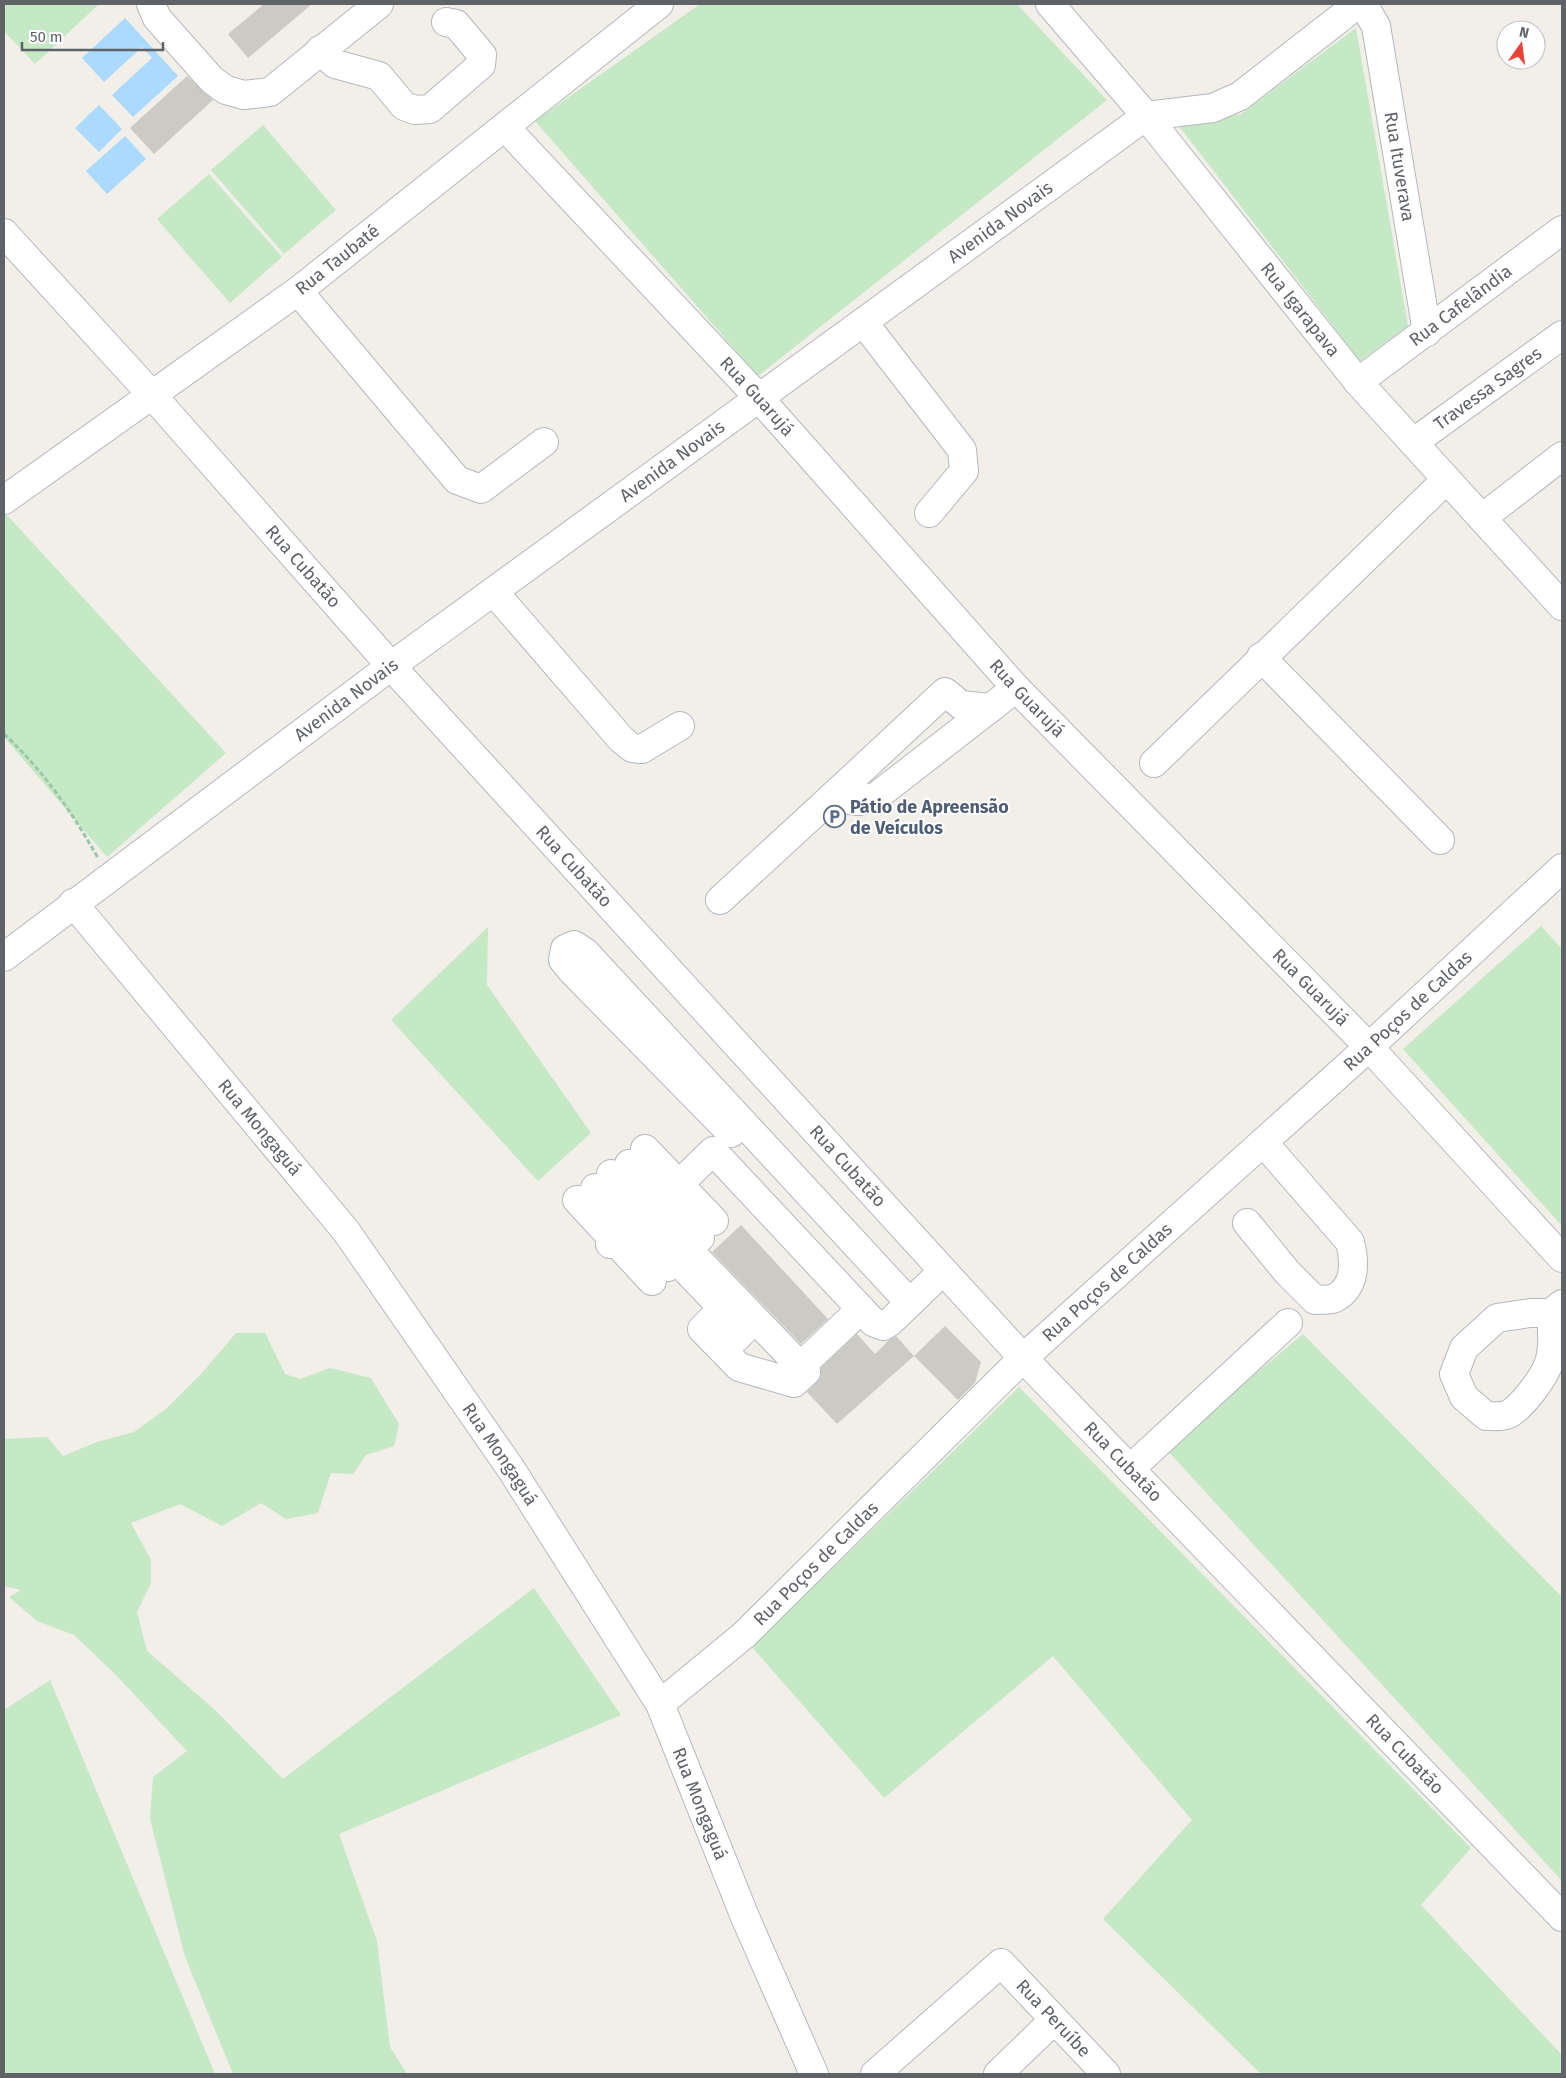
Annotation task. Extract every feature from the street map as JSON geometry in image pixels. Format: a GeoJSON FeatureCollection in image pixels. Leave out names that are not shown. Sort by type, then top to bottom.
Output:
{"type":"FeatureCollection","features":[{"type":"Feature","properties":{"kind":"street"},"geometry":{"type":"LineString","coordinates":[[151,4],[157,18],[212,80],[226,90],[244,95],[270,92],[379,4]]}},
{"type":"Feature","properties":{"kind":"street","name":"Rua Igarapava"},"geometry":{"type":"LineString","coordinates":[[1050,4],[1146,116],[1358,382],[1562,606]]}},
{"type":"Feature","properties":{"kind":"street","name":"Avenida Novais"},"geometry":{"type":"LineString","coordinates":[[4,957],[73,903],[391,666],[1146,116],[1213,108],[1240,96],[1358,4]]}},
{"type":"Feature","properties":{"kind":"street","name":"Rua Ituverava"},"geometry":{"type":"LineString","coordinates":[[1363,4],[1376,26],[1427,332]]}},
{"type":"Feature","properties":{"kind":"street","name":"Rua Taubaté"},"geometry":{"type":"LineString","coordinates":[[4,500],[298,291],[505,128],[644,8]]}},
{"type":"Feature","properties":{"kind":"street"},"geometry":{"type":"LineString","coordinates":[[320,50],[335,64],[379,76],[404,106],[415,110],[430,109],[481,65],[482,55],[456,24],[446,22]]}},
{"type":"Feature","properties":{"kind":"street","name":"Rua Guarujá"},"geometry":{"type":"LineString","coordinates":[[505,128],[760,399],[1016,688],[1369,1047],[1562,1258]]}},
{"type":"Feature","properties":{"kind":"street","name":"Rua Cafelândia"},"geometry":{"type":"LineString","coordinates":[[1358,382],[1562,230]]}},
{"type":"Feature","properties":{"kind":"street","name":"Rua Cubatão"},"geometry":{"type":"LineString","coordinates":[[4,234],[152,395],[391,666],[1023,1358],[1562,1917]]}},
{"type":"Feature","properties":{"kind":"street"},"geometry":{"type":"LineString","coordinates":[[298,291],[457,480],[481,489],[544,442]]}},
{"type":"Feature","properties":{"kind":"street"},"geometry":{"type":"LineString","coordinates":[[864,323],[962,450],[964,471],[930,513]]}},
{"type":"Feature","properties":{"kind":"street","name":"Travessa Sagres"},"geometry":{"type":"LineString","coordinates":[[1414,442],[1562,334]]}},
{"type":"Feature","properties":{"kind":"street"},"geometry":{"type":"LineString","coordinates":[[1482,518],[1562,456]]}},
{"type":"Feature","properties":{"kind":"street"},"geometry":{"type":"LineString","coordinates":[[1154,763],[1261,657],[1446,480]]}},
{"type":"Feature","properties":{"kind":"street"},"geometry":{"type":"LineString","coordinates":[[494,592],[620,739],[632,748],[642,749],[680,726]]}},
{"type":"Feature","properties":{"kind":"street"},"geometry":{"type":"LineString","coordinates":[[1261,657],[1440,840]]}},
{"type":"Feature","properties":{"kind":"street"},"geometry":{"type":"LineString","coordinates":[[831,798],[859,801],[877,796],[1016,688]]}},
{"type":"Feature","properties":{"kind":"street"},"geometry":{"type":"LineString","coordinates":[[720,900],[944,692],[961,705],[991,708]]}},
{"type":"Feature","properties":{"kind":"street","name":"Rua Poços de Caldas"},"geometry":{"type":"LineString","coordinates":[[660,1704],[744,1635],[1023,1358],[1369,1047],[1562,868]]}},
{"type":"Feature","properties":{"kind":"street","name":"Rua Mongaguá"},"geometry":{"type":"LineString","coordinates":[[73,903],[346,1231],[511,1470],[660,1704],[746,1917],[814,2074]]}},
{"type":"Feature","properties":{"kind":"street"},"geometry":{"type":"LineString","coordinates":[[909,1302],[586,952],[574,945],[565,949],[563,960],[567,966],[689,1091],[766,1210],[873,1322],[883,1326],[890,1322],[943,1271]]}},
{"type":"Feature","properties":{"kind":"street"},"geometry":{"type":"LineString","coordinates":[[641,1217],[722,1142]]}},
{"type":"Feature","properties":{"kind":"street"},"geometry":{"type":"LineString","coordinates":[[1247,1223],[1287,1272],[1315,1300],[1334,1299],[1348,1287],[1355,1260],[1350,1242],[1263,1142]]}},
{"type":"Feature","properties":{"kind":"street"},"geometry":{"type":"LineString","coordinates":[[611,1175],[641,1217],[684,1252]]}},
{"type":"Feature","properties":{"kind":"street"},"geometry":{"type":"LineString","coordinates":[[611,1175],[641,1217],[684,1252]]}},
{"type":"Feature","properties":{"kind":"street"},"geometry":{"type":"LineString","coordinates":[[611,1175],[641,1217],[684,1252]]}},
{"type":"Feature","properties":{"kind":"street"},"geometry":{"type":"LineString","coordinates":[[700,1261],[801,1366],[806,1372],[794,1383],[739,1366],[702,1328],[714,1318],[735,1339],[744,1330],[688,1272],[700,1261]]}},
{"type":"Feature","properties":{"kind":"street"},"geometry":{"type":"LineString","coordinates":[[801,1366],[861,1309]]}},
{"type":"Feature","properties":{"kind":"street"},"geometry":{"type":"LineString","coordinates":[[1130,1469],[1288,1323]]}},
{"type":"Feature","properties":{"kind":"street","name":"Rua Peruíbe"},"geometry":{"type":"LineString","coordinates":[[875,2074],[1001,1963],[1106,2074]]}},
{"type":"Feature","properties":{"kind":"street"},"geometry":{"type":"LineString","coordinates":[[998,2074],[1054,2020]]}},
{"type":"Feature","properties":{"kind":"path"},"geometry":{"type":"LineString","coordinates":[[4,734],[30,758],[76,818],[109,877]]}},
{"type":"Feature","properties":{"kind":"green space"},"geometry":{"type":"Polygon","coordinates":[[[4,4],[99,4],[35,64],[4,31],[4,4]]]}},
{"type":"Feature","properties":{"kind":"green space"},"geometry":{"type":"Polygon","coordinates":[[[700,4],[1017,4],[1107,100],[758,376],[535,121],[700,4]]]}},
{"type":"Feature","properties":{"kind":"green space"},"geometry":{"type":"Polygon","coordinates":[[[1356,28],[1408,326],[1360,361],[1179,126],[1241,114],[1356,28]]]}},
{"type":"Feature","properties":{"kind":"green space"},"geometry":{"type":"Polygon","coordinates":[[[263,125],[336,210],[284,254],[211,170],[263,125]]]}},
{"type":"Feature","properties":{"kind":"green space"},"geometry":{"type":"Polygon","coordinates":[[[209,174],[282,257],[230,303],[157,219],[209,174]]]}},
{"type":"Feature","properties":{"kind":"green space"},"geometry":{"type":"Polygon","coordinates":[[[6,514],[226,753],[107,857],[4,737],[4,516],[6,514]]]}},
{"type":"Feature","properties":{"kind":"green space"},"geometry":{"type":"Polygon","coordinates":[[[1541,926],[1562,949],[1562,1226],[1403,1049],[1541,926]]]}},
{"type":"Feature","properties":{"kind":"green space"},"geometry":{"type":"Polygon","coordinates":[[[488,927],[487,985],[591,1133],[538,1181],[391,1020],[488,927]]]}},
{"type":"Feature","properties":{"kind":"green space"},"geometry":{"type":"Polygon","coordinates":[[[236,1333],[265,1333],[285,1374],[300,1379],[330,1368],[371,1378],[399,1424],[394,1446],[366,1455],[353,1474],[331,1473],[318,1513],[286,1519],[261,1503],[222,1526],[180,1504],[131,1523],[151,1560],[151,1583],[137,1612],[147,1651],[214,1709],[283,1779],[534,1588],[621,1715],[339,1834],[377,1941],[390,2047],[407,2074],[233,2074],[185,1957],[150,1819],[153,1777],[187,1751],[115,1674],[74,1635],[37,1621],[9,1597],[21,1590],[4,1586],[4,1439],[47,1437],[63,1456],[97,1442],[134,1432],[167,1408],[202,1373],[236,1333]]]}},
{"type":"Feature","properties":{"kind":"green space"},"geometry":{"type":"Polygon","coordinates":[[[1303,1334],[1562,1597],[1562,1881],[1166,1449],[1303,1334]]]}},
{"type":"Feature","properties":{"kind":"green space"},"geometry":{"type":"Polygon","coordinates":[[[1019,1387],[1471,1848],[1421,1905],[1562,2055],[1562,2074],[1261,2074],[1103,1919],[1192,1820],[1053,1656],[884,1798],[752,1647],[1019,1387]]]}},
{"type":"Feature","properties":{"kind":"green space"},"geometry":{"type":"Polygon","coordinates":[[[50,1680],[215,2074],[4,2074],[4,1710],[50,1680]]]}},
{"type":"Feature","properties":{"kind":"water"},"geometry":{"type":"Polygon","coordinates":[[[125,18],[178,76],[133,117],[112,95],[152,58],[142,47],[104,82],[82,58],[125,18]]]}},
{"type":"Feature","properties":{"kind":"water"},"geometry":{"type":"Polygon","coordinates":[[[99,105],[122,129],[99,152],[75,128],[99,105]]]}},
{"type":"Feature","properties":{"kind":"water"},"geometry":{"type":"Polygon","coordinates":[[[125,136],[146,159],[107,194],[86,171],[125,136]]]}},
{"type":"Feature","properties":{"kind":"building"},"geometry":{"type":"Polygon","coordinates":[[[264,4],[312,4],[248,58],[228,34],[264,4]]]}},
{"type":"Feature","properties":{"kind":"building"},"geometry":{"type":"Polygon","coordinates":[[[187,76],[213,100],[154,154],[130,128],[187,76]]]}},
{"type":"Feature","properties":{"kind":"building"},"geometry":{"type":"Polygon","coordinates":[[[741,1225],[828,1319],[801,1344],[712,1252],[741,1225]]]}},
{"type":"Feature","properties":{"kind":"building"},"geometry":{"type":"Polygon","coordinates":[[[945,1326],[981,1362],[975,1383],[958,1400],[914,1356],[945,1326]]]}},
{"type":"Feature","properties":{"kind":"building"},"geometry":{"type":"Polygon","coordinates":[[[857,1334],[875,1354],[889,1340],[896,1336],[914,1356],[837,1424],[807,1392],[821,1377],[821,1368],[857,1334]]]}},
{"type":"Feature","properties":{"kind":"place","name":"Pátio de Apreensão de Veículos"},"geometry":{"type":"Point","coordinates":[834,817]}}]}
